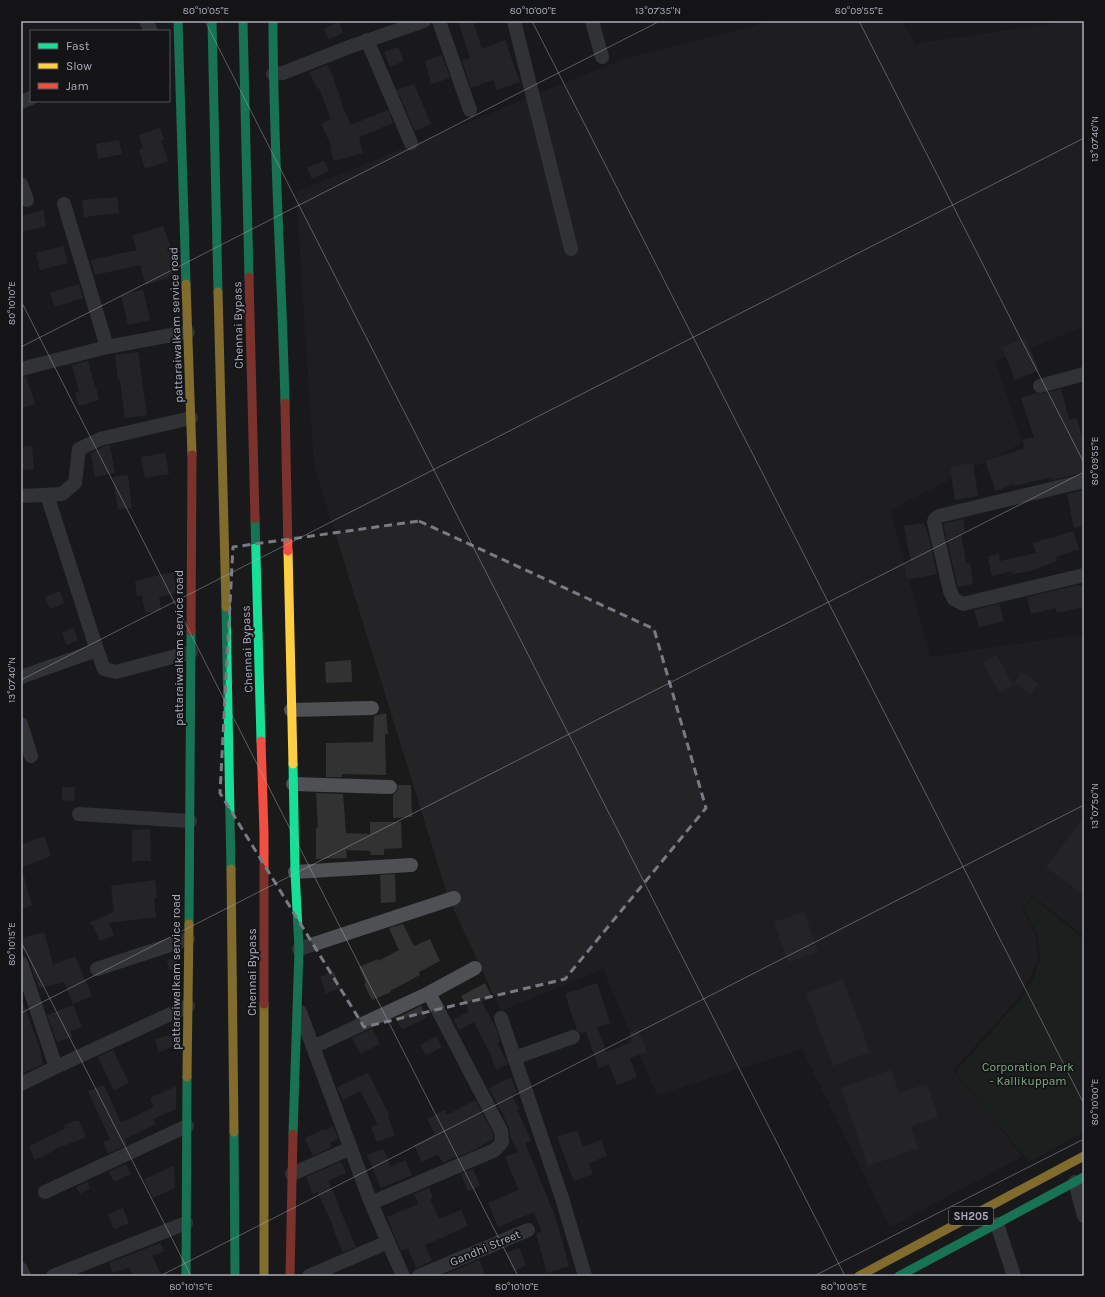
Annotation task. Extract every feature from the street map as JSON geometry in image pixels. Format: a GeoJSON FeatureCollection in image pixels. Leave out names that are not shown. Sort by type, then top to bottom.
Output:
{"type":"FeatureCollection","features":[{"type":"Feature","properties":{"kind":"main road","name":"pattaraiwalkam service road"},"geometry":{"type":"LineString","coordinates":[[178,21],[192,469],[186,1276]]}},
{"type":"Feature","properties":{"kind":"main road","name":"Chennai Bypass"},"geometry":{"type":"LineString","coordinates":[[212,21],[231,830],[235,1276]]}},
{"type":"Feature","properties":{"kind":"main road","name":"Chennai Bypass"},"geometry":{"type":"LineString","coordinates":[[243,21],[264,833],[264,1276]]}},
{"type":"Feature","properties":{"kind":"main road"},"geometry":{"type":"LineString","coordinates":[[273,21],[273,74],[282,317],[295,872],[299,949],[290,1276]]}},
{"type":"Feature","properties":{"kind":"main road","name":"SH205"},"geometry":{"type":"LineString","coordinates":[[858,1276],[1084,1156]]}},
{"type":"Feature","properties":{"kind":"main road","name":"SH205"},"geometry":{"type":"LineString","coordinates":[[899,1276],[1080,1180]]}},
{"type":"Feature","properties":{"kind":"street"},"geometry":{"type":"LineString","coordinates":[[146,21],[150,30]]}},
{"type":"Feature","properties":{"kind":"street"},"geometry":{"type":"LineString","coordinates":[[273,74],[283,73],[367,40],[402,24],[424,21]]}},
{"type":"Feature","properties":{"kind":"street"},"geometry":{"type":"LineString","coordinates":[[439,21],[470,110]]}},
{"type":"Feature","properties":{"kind":"street"},"geometry":{"type":"LineString","coordinates":[[514,21],[571,248]]}},
{"type":"Feature","properties":{"kind":"street"},"geometry":{"type":"LineString","coordinates":[[592,21],[602,57]]}},
{"type":"Feature","properties":{"kind":"street"},"geometry":{"type":"LineString","coordinates":[[367,40],[411,144]]}},
{"type":"Feature","properties":{"kind":"street"},"geometry":{"type":"LineString","coordinates":[[170,68],[180,86]]}},
{"type":"Feature","properties":{"kind":"street"},"geometry":{"type":"LineString","coordinates":[[21,184],[27,200]]}},
{"type":"Feature","properties":{"kind":"street"},"geometry":{"type":"LineString","coordinates":[[64,204],[107,347]]}},
{"type":"Feature","properties":{"kind":"street"},"geometry":{"type":"LineString","coordinates":[[21,369],[107,347],[188,332]]}},
{"type":"Feature","properties":{"kind":"street"},"geometry":{"type":"LineString","coordinates":[[1040,386],[1084,374]]}},
{"type":"Feature","properties":{"kind":"street"},"geometry":{"type":"LineString","coordinates":[[21,496],[62,494],[75,483],[79,449],[100,439],[190,418]]}},
{"type":"Feature","properties":{"kind":"street"},"geometry":{"type":"LineString","coordinates":[[1084,481],[940,516],[935,519],[934,522],[950,592],[954,599],[963,604],[1084,575]]}},
{"type":"Feature","properties":{"kind":"street"},"geometry":{"type":"LineString","coordinates":[[47,495],[104,669],[116,672],[191,652]]}},
{"type":"Feature","properties":{"kind":"street"},"geometry":{"type":"LineString","coordinates":[[21,677],[97,650]]}},
{"type":"Feature","properties":{"kind":"street"},"geometry":{"type":"LineString","coordinates":[[291,710],[372,708]]}},
{"type":"Feature","properties":{"kind":"street"},"geometry":{"type":"LineString","coordinates":[[21,724],[31,756]]}},
{"type":"Feature","properties":{"kind":"street"},"geometry":{"type":"LineString","coordinates":[[293,784],[390,787]]}},
{"type":"Feature","properties":{"kind":"street"},"geometry":{"type":"LineString","coordinates":[[79,814],[190,822]]}},
{"type":"Feature","properties":{"kind":"street"},"geometry":{"type":"LineString","coordinates":[[295,872],[411,865]]}},
{"type":"Feature","properties":{"kind":"street"},"geometry":{"type":"LineString","coordinates":[[299,949],[454,898]]}},
{"type":"Feature","properties":{"kind":"street"},"geometry":{"type":"LineString","coordinates":[[97,969],[188,939]]}},
{"type":"Feature","properties":{"kind":"street"},"geometry":{"type":"LineString","coordinates":[[21,963],[56,1067]]}},
{"type":"Feature","properties":{"kind":"street"},"geometry":{"type":"LineString","coordinates":[[313,1046],[429,992],[475,968]]}},
{"type":"Feature","properties":{"kind":"street"},"geometry":{"type":"LineString","coordinates":[[371,1202],[495,1150],[502,1142],[501,1131],[429,992]]}},
{"type":"Feature","properties":{"kind":"street"},"geometry":{"type":"LineString","coordinates":[[21,1084],[188,1006]]}},
{"type":"Feature","properties":{"kind":"street"},"geometry":{"type":"LineString","coordinates":[[298,1007],[371,1202],[402,1276]]}},
{"type":"Feature","properties":{"kind":"street"},"geometry":{"type":"LineString","coordinates":[[500,1018],[562,1198],[585,1276]]}},
{"type":"Feature","properties":{"kind":"street"},"geometry":{"type":"LineString","coordinates":[[514,1058],[573,1037]]}},
{"type":"Feature","properties":{"kind":"street"},"geometry":{"type":"LineString","coordinates":[[45,1192],[187,1126]]}},
{"type":"Feature","properties":{"kind":"street"},"geometry":{"type":"LineString","coordinates":[[292,1174],[351,1148]]}},
{"type":"Feature","properties":{"kind":"street"},"geometry":{"type":"LineString","coordinates":[[1080,1180],[1084,1216]]}},
{"type":"Feature","properties":{"kind":"street"},"geometry":{"type":"LineString","coordinates":[[53,1276],[186,1223]]}},
{"type":"Feature","properties":{"kind":"street"},"geometry":{"type":"LineString","coordinates":[[997,1224],[1014,1276]]}},
{"type":"Feature","properties":{"kind":"street","name":"Gandhi Street"},"geometry":{"type":"LineString","coordinates":[[419,1276],[528,1230]]}},
{"type":"Feature","properties":{"kind":"street"},"geometry":{"type":"LineString","coordinates":[[309,1276],[388,1242]]}},
{"type":"Feature","properties":{"kind":"street"},"geometry":{"type":"LineString","coordinates":[[21,1269],[24,1276]]}},
{"type":"Feature","properties":{"kind":"highlighted area"},"geometry":{"type":"Polygon","coordinates":[[[419,521],[654,629],[706,808],[565,979],[364,1027],[220,793],[233,547],[419,521]]]}},
{"type":"Feature","properties":{"kind":"shaded area"},"geometry":{"type":"Polygon","coordinates":[[[773,21],[902,21],[915,44],[1070,21],[1084,21],[1084,327],[995,361],[1022,443],[890,510],[930,657],[1084,634],[1084,936],[1033,896],[1022,909],[1036,936],[1038,959],[1029,979],[1016,1000],[953,1071],[994,1120],[1022,1157],[890,1227],[802,1049],[657,1095],[603,969],[501,1011],[448,897],[314,465],[296,192],[624,59],[773,21]]]}},
{"type":"Feature","properties":{"kind":"green space","name":"Corporation Park - Kallikuppam"},"geometry":{"type":"Polygon","coordinates":[[[1033,898],[1084,939],[1084,1132],[1029,1162],[955,1072],[1022,998],[1033,980],[1040,957],[1038,935],[1024,909],[1033,898]]]}},
{"type":"Feature","properties":{"kind":"building"},"geometry":{"type":"Polygon","coordinates":[[[458,21],[473,21],[482,49],[505,40],[520,82],[497,90],[493,80],[471,88],[462,60],[470,58],[458,21]]]}},
{"type":"Feature","properties":{"kind":"building"},"geometry":{"type":"Polygon","coordinates":[[[339,22],[343,33],[329,39],[324,29],[339,22]]]}},
{"type":"Feature","properties":{"kind":"building"},"geometry":{"type":"Polygon","coordinates":[[[398,47],[404,61],[390,67],[384,52],[398,47]]]}},
{"type":"Feature","properties":{"kind":"building"},"geometry":{"type":"Polygon","coordinates":[[[442,55],[450,78],[431,84],[425,61],[442,55]]]}},
{"type":"Feature","properties":{"kind":"building"},"geometry":{"type":"Polygon","coordinates":[[[327,65],[335,81],[341,103],[351,125],[388,110],[393,123],[359,137],[363,153],[334,161],[330,147],[332,147],[321,124],[331,119],[319,88],[318,89],[309,72],[327,65]]]}},
{"type":"Feature","properties":{"kind":"building"},"geometry":{"type":"Polygon","coordinates":[[[414,84],[431,124],[415,131],[397,90],[414,84]]]}},
{"type":"Feature","properties":{"kind":"building"},"geometry":{"type":"Polygon","coordinates":[[[160,128],[164,140],[161,141],[168,161],[145,169],[139,150],[143,148],[139,135],[160,128]]]}},
{"type":"Feature","properties":{"kind":"building"},"geometry":{"type":"Polygon","coordinates":[[[119,140],[122,154],[98,159],[96,144],[119,140]]]}},
{"type":"Feature","properties":{"kind":"building"},"geometry":{"type":"Polygon","coordinates":[[[324,161],[329,171],[312,179],[307,168],[324,161]]]}},
{"type":"Feature","properties":{"kind":"building"},"geometry":{"type":"Polygon","coordinates":[[[117,197],[119,213],[84,217],[82,200],[117,197]]]}},
{"type":"Feature","properties":{"kind":"building"},"geometry":{"type":"Polygon","coordinates":[[[43,210],[46,226],[21,232],[21,216],[43,210]]]}},
{"type":"Feature","properties":{"kind":"building"},"geometry":{"type":"Polygon","coordinates":[[[163,226],[171,248],[169,249],[174,265],[174,276],[146,285],[140,265],[95,275],[91,260],[137,250],[132,236],[163,226]]]}},
{"type":"Feature","properties":{"kind":"building"},"geometry":{"type":"Polygon","coordinates":[[[63,246],[68,263],[40,270],[36,253],[63,246]]]}},
{"type":"Feature","properties":{"kind":"building"},"geometry":{"type":"Polygon","coordinates":[[[79,284],[83,298],[55,307],[50,293],[79,284]]]}},
{"type":"Feature","properties":{"kind":"building"},"geometry":{"type":"Polygon","coordinates":[[[143,290],[150,320],[128,325],[121,295],[143,290]]]}},
{"type":"Feature","properties":{"kind":"building"},"geometry":{"type":"Polygon","coordinates":[[[1025,338],[1039,370],[1015,380],[1002,347],[1025,338]]]}},
{"type":"Feature","properties":{"kind":"building"},"geometry":{"type":"Polygon","coordinates":[[[138,352],[147,415],[125,418],[115,355],[138,352]]]}},
{"type":"Feature","properties":{"kind":"building"},"geometry":{"type":"Polygon","coordinates":[[[88,361],[99,400],[79,406],[75,393],[79,392],[72,365],[88,361]]]}},
{"type":"Feature","properties":{"kind":"building"},"geometry":{"type":"Polygon","coordinates":[[[21,377],[26,377],[35,404],[21,408],[21,377]]]}},
{"type":"Feature","properties":{"kind":"building"},"geometry":{"type":"Polygon","coordinates":[[[1061,389],[1069,420],[1077,418],[1082,438],[1084,437],[1084,473],[1052,480],[1051,477],[1015,486],[1014,484],[996,491],[985,461],[1025,448],[1022,440],[1034,437],[1021,398],[1036,393],[1042,394],[1061,389]]]}},
{"type":"Feature","properties":{"kind":"building"},"geometry":{"type":"Polygon","coordinates":[[[110,445],[115,473],[95,477],[91,453],[110,445]]]}},
{"type":"Feature","properties":{"kind":"building"},"geometry":{"type":"Polygon","coordinates":[[[32,446],[34,469],[21,470],[21,447],[32,446]]]}},
{"type":"Feature","properties":{"kind":"building"},"geometry":{"type":"Polygon","coordinates":[[[165,453],[169,474],[145,478],[141,457],[165,453]]]}},
{"type":"Feature","properties":{"kind":"building"},"geometry":{"type":"Polygon","coordinates":[[[973,463],[978,496],[955,500],[950,467],[973,463]]]}},
{"type":"Feature","properties":{"kind":"building"},"geometry":{"type":"Polygon","coordinates":[[[128,475],[132,508],[118,510],[113,477],[128,475]]]}},
{"type":"Feature","properties":{"kind":"building"},"geometry":{"type":"Polygon","coordinates":[[[1084,490],[1084,526],[1074,528],[1067,494],[1084,490]]]}},
{"type":"Feature","properties":{"kind":"building"},"geometry":{"type":"Polygon","coordinates":[[[963,519],[965,532],[961,533],[966,563],[970,563],[973,584],[958,587],[943,524],[963,519]]]}},
{"type":"Feature","properties":{"kind":"building"},"geometry":{"type":"Polygon","coordinates":[[[924,523],[937,574],[907,580],[904,564],[911,563],[904,526],[924,523]]]}},
{"type":"Feature","properties":{"kind":"building"},"geometry":{"type":"Polygon","coordinates":[[[1073,531],[1079,549],[1056,557],[1057,561],[1030,571],[1013,574],[1012,571],[992,576],[988,557],[999,554],[1000,561],[1036,553],[1033,543],[1073,531]]]}},
{"type":"Feature","properties":{"kind":"building"},"geometry":{"type":"Polygon","coordinates":[[[173,572],[177,593],[159,597],[161,610],[145,613],[142,595],[137,596],[135,581],[173,572]]]}},
{"type":"Feature","properties":{"kind":"building"},"geometry":{"type":"Polygon","coordinates":[[[1084,585],[1084,607],[1057,613],[1055,608],[1031,614],[1027,597],[1084,585]]]}},
{"type":"Feature","properties":{"kind":"building"},"geometry":{"type":"Polygon","coordinates":[[[60,591],[64,603],[50,609],[45,597],[60,591]]]}},
{"type":"Feature","properties":{"kind":"building"},"geometry":{"type":"Polygon","coordinates":[[[999,604],[1004,621],[979,627],[974,610],[999,604]]]}},
{"type":"Feature","properties":{"kind":"building"},"geometry":{"type":"Polygon","coordinates":[[[73,628],[78,640],[67,645],[62,633],[73,628]]]}},
{"type":"Feature","properties":{"kind":"building"},"geometry":{"type":"Polygon","coordinates":[[[996,655],[1013,685],[1000,693],[983,663],[996,655]]]}},
{"type":"Feature","properties":{"kind":"building"},"geometry":{"type":"Polygon","coordinates":[[[351,660],[352,682],[326,683],[325,662],[351,660]]]}},
{"type":"Feature","properties":{"kind":"building"},"geometry":{"type":"Polygon","coordinates":[[[1022,672],[1038,684],[1031,694],[1015,682],[1022,672]]]}},
{"type":"Feature","properties":{"kind":"building"},"geometry":{"type":"Polygon","coordinates":[[[386,713],[388,734],[385,734],[386,775],[342,774],[342,777],[326,777],[326,743],[373,742],[374,716],[386,713]]]}},
{"type":"Feature","properties":{"kind":"building"},"geometry":{"type":"Polygon","coordinates":[[[398,785],[411,785],[412,817],[393,818],[393,795],[397,791],[398,785]]]}},
{"type":"Feature","properties":{"kind":"building"},"geometry":{"type":"Polygon","coordinates":[[[62,787],[75,787],[74,801],[62,800],[62,787]]]}},
{"type":"Feature","properties":{"kind":"building"},"geometry":{"type":"Polygon","coordinates":[[[316,793],[343,794],[346,833],[370,834],[370,822],[401,822],[402,848],[384,849],[384,855],[371,855],[370,851],[346,850],[347,858],[316,859],[316,828],[318,828],[316,793]]]}},
{"type":"Feature","properties":{"kind":"building"},"geometry":{"type":"Polygon","coordinates":[[[1084,817],[1084,895],[1046,867],[1084,817]]]}},
{"type":"Feature","properties":{"kind":"building"},"geometry":{"type":"Polygon","coordinates":[[[150,829],[151,861],[132,861],[132,830],[150,829]]]}},
{"type":"Feature","properties":{"kind":"building"},"geometry":{"type":"Polygon","coordinates":[[[44,836],[51,856],[21,867],[21,845],[44,836]]]}},
{"type":"Feature","properties":{"kind":"building"},"geometry":{"type":"Polygon","coordinates":[[[395,874],[396,902],[381,903],[380,875],[395,874]]]}},
{"type":"Feature","properties":{"kind":"building"},"geometry":{"type":"Polygon","coordinates":[[[21,876],[24,876],[32,906],[21,909],[21,876]]]}},
{"type":"Feature","properties":{"kind":"building"},"geometry":{"type":"Polygon","coordinates":[[[155,880],[157,897],[154,898],[156,917],[109,923],[114,935],[100,941],[93,925],[90,925],[89,923],[114,912],[111,886],[155,880]]]}},
{"type":"Feature","properties":{"kind":"building"},"geometry":{"type":"Polygon","coordinates":[[[804,912],[818,952],[788,962],[774,922],[804,912]]]}},
{"type":"Feature","properties":{"kind":"building"},"geometry":{"type":"Polygon","coordinates":[[[403,924],[414,946],[430,939],[440,961],[419,972],[420,975],[390,991],[391,992],[372,1000],[364,984],[366,983],[359,967],[378,959],[378,961],[399,950],[389,928],[403,924]]]}},
{"type":"Feature","properties":{"kind":"building"},"geometry":{"type":"Polygon","coordinates":[[[44,932],[53,965],[75,956],[92,996],[73,1004],[64,982],[39,988],[25,949],[21,950],[21,938],[44,932]]]}},
{"type":"Feature","properties":{"kind":"building"},"geometry":{"type":"Polygon","coordinates":[[[177,958],[177,981],[175,981],[174,970],[169,970],[167,960],[177,958]]]}},
{"type":"Feature","properties":{"kind":"building"},"geometry":{"type":"Polygon","coordinates":[[[334,972],[340,988],[326,994],[320,977],[334,972]]]}},
{"type":"Feature","properties":{"kind":"building"},"geometry":{"type":"Polygon","coordinates":[[[843,979],[870,1052],[833,1066],[806,993],[843,979]]]}},
{"type":"Feature","properties":{"kind":"building"},"geometry":{"type":"Polygon","coordinates":[[[485,983],[492,997],[482,1002],[496,1028],[500,1042],[497,1043],[508,1064],[497,1070],[474,1022],[459,1030],[454,1020],[469,1011],[461,996],[485,983]]]}},
{"type":"Feature","properties":{"kind":"building"},"geometry":{"type":"Polygon","coordinates":[[[597,983],[610,1023],[597,1027],[606,1052],[632,1042],[629,1033],[638,1029],[647,1052],[630,1058],[637,1077],[617,1085],[609,1064],[599,1068],[586,1032],[580,1033],[577,1030],[565,994],[597,983]]]}},
{"type":"Feature","properties":{"kind":"building"},"geometry":{"type":"Polygon","coordinates":[[[21,1000],[40,1049],[43,1064],[21,1074],[21,1000]]]}},
{"type":"Feature","properties":{"kind":"building"},"geometry":{"type":"Polygon","coordinates":[[[73,1005],[82,1027],[70,1031],[72,1037],[57,1042],[47,1015],[73,1005]]]}},
{"type":"Feature","properties":{"kind":"building"},"geometry":{"type":"Polygon","coordinates":[[[421,1006],[427,1017],[402,1030],[396,1018],[421,1006]]]}},
{"type":"Feature","properties":{"kind":"building"},"geometry":{"type":"Polygon","coordinates":[[[372,1029],[380,1044],[361,1054],[352,1038],[372,1029]]]}},
{"type":"Feature","properties":{"kind":"building"},"geometry":{"type":"Polygon","coordinates":[[[176,1032],[176,1045],[159,1052],[155,1040],[176,1032]]]}},
{"type":"Feature","properties":{"kind":"building"},"geometry":{"type":"Polygon","coordinates":[[[436,1036],[442,1047],[426,1055],[420,1045],[436,1036]]]}},
{"type":"Feature","properties":{"kind":"building"},"geometry":{"type":"Polygon","coordinates":[[[113,1050],[129,1083],[114,1090],[98,1057],[113,1050]]]}},
{"type":"Feature","properties":{"kind":"building"},"geometry":{"type":"Polygon","coordinates":[[[891,1070],[899,1093],[927,1084],[938,1117],[911,1126],[918,1148],[868,1166],[841,1088],[891,1070]]]}},
{"type":"Feature","properties":{"kind":"building"},"geometry":{"type":"Polygon","coordinates":[[[368,1073],[390,1116],[388,1117],[395,1135],[377,1142],[371,1127],[378,1124],[360,1091],[343,1100],[337,1087],[368,1073]]]}},
{"type":"Feature","properties":{"kind":"building"},"geometry":{"type":"Polygon","coordinates":[[[511,1077],[517,1092],[512,1095],[519,1109],[517,1110],[531,1140],[525,1143],[555,1216],[569,1266],[547,1273],[536,1233],[542,1232],[534,1212],[498,1227],[488,1203],[519,1190],[505,1157],[518,1152],[510,1136],[509,1127],[489,1088],[511,1077]]]}},
{"type":"Feature","properties":{"kind":"building"},"geometry":{"type":"Polygon","coordinates":[[[104,1085],[121,1123],[154,1107],[150,1098],[176,1086],[176,1109],[153,1119],[156,1124],[125,1139],[127,1145],[108,1153],[103,1142],[110,1139],[88,1091],[104,1085]]]}},
{"type":"Feature","properties":{"kind":"building"},"geometry":{"type":"Polygon","coordinates":[[[475,1100],[493,1133],[493,1139],[474,1150],[454,1157],[443,1163],[438,1154],[422,1162],[414,1145],[435,1134],[427,1119],[444,1110],[447,1115],[475,1100]]]}},
{"type":"Feature","properties":{"kind":"building"},"geometry":{"type":"Polygon","coordinates":[[[79,1121],[86,1137],[55,1149],[35,1160],[29,1146],[65,1129],[64,1125],[79,1121]]]}},
{"type":"Feature","properties":{"kind":"building"},"geometry":{"type":"Polygon","coordinates":[[[333,1126],[338,1139],[330,1142],[332,1147],[313,1156],[305,1138],[324,1129],[325,1131],[333,1126]]]}},
{"type":"Feature","properties":{"kind":"building"},"geometry":{"type":"Polygon","coordinates":[[[577,1130],[583,1147],[601,1140],[607,1156],[589,1163],[593,1174],[574,1181],[557,1137],[577,1130]]]}},
{"type":"Feature","properties":{"kind":"building"},"geometry":{"type":"Polygon","coordinates":[[[383,1149],[391,1167],[405,1160],[412,1175],[381,1188],[367,1155],[383,1149]]]}},
{"type":"Feature","properties":{"kind":"building"},"geometry":{"type":"Polygon","coordinates":[[[340,1162],[340,1164],[342,1163],[346,1173],[328,1181],[356,1247],[343,1252],[332,1226],[333,1225],[317,1192],[313,1194],[306,1177],[340,1162]]]}},
{"type":"Feature","properties":{"kind":"building"},"geometry":{"type":"Polygon","coordinates":[[[126,1164],[131,1174],[114,1182],[109,1172],[126,1164]]]}},
{"type":"Feature","properties":{"kind":"building"},"geometry":{"type":"Polygon","coordinates":[[[174,1166],[175,1188],[153,1198],[144,1179],[174,1166]]]}},
{"type":"Feature","properties":{"kind":"building"},"geometry":{"type":"Polygon","coordinates":[[[473,1169],[480,1186],[468,1191],[461,1174],[473,1169]]]}},
{"type":"Feature","properties":{"kind":"building"},"geometry":{"type":"Polygon","coordinates":[[[87,1182],[90,1188],[80,1194],[76,1187],[87,1182]]]}},
{"type":"Feature","properties":{"kind":"building"},"geometry":{"type":"Polygon","coordinates":[[[429,1188],[433,1198],[430,1199],[439,1219],[461,1210],[468,1226],[425,1245],[432,1261],[416,1268],[408,1248],[401,1251],[387,1217],[418,1204],[414,1194],[429,1188]]]}},
{"type":"Feature","properties":{"kind":"building"},"geometry":{"type":"Polygon","coordinates":[[[123,1208],[129,1223],[114,1229],[108,1215],[123,1208]]]}},
{"type":"Feature","properties":{"kind":"building"},"geometry":{"type":"Polygon","coordinates":[[[160,1243],[164,1251],[152,1256],[162,1276],[133,1276],[129,1267],[113,1273],[109,1263],[160,1243]]]}},
{"type":"Feature","properties":{"kind":"building"},"geometry":{"type":"Polygon","coordinates":[[[519,1248],[526,1265],[514,1271],[506,1253],[519,1248]]]}},
{"type":"Feature","properties":{"kind":"building"},"geometry":{"type":"Polygon","coordinates":[[[479,1260],[486,1276],[441,1276],[479,1260]]]}},
{"type":"Feature","properties":{"kind":"traffic: fast"},"geometry":{"type":"LineString","coordinates":[[178,21],[186,284]]}},
{"type":"Feature","properties":{"kind":"traffic: fast"},"geometry":{"type":"LineString","coordinates":[[212,21],[218,292]]}},
{"type":"Feature","properties":{"kind":"traffic: fast"},"geometry":{"type":"LineString","coordinates":[[243,21],[249,277]]}},
{"type":"Feature","properties":{"kind":"traffic: fast"},"geometry":{"type":"LineString","coordinates":[[273,21],[274,116],[285,403]]}},
{"type":"Feature","properties":{"kind":"traffic: fast"},"geometry":{"type":"LineString","coordinates":[[255,519],[261,741]]}},
{"type":"Feature","properties":{"kind":"traffic: fast"},"geometry":{"type":"LineString","coordinates":[[226,607],[231,869]]}},
{"type":"Feature","properties":{"kind":"traffic: fast"},"geometry":{"type":"LineString","coordinates":[[189,924],[191,631]]}},
{"type":"Feature","properties":{"kind":"traffic: fast"},"geometry":{"type":"LineString","coordinates":[[293,764],[295,872],[299,949],[293,1134]]}},
{"type":"Feature","properties":{"kind":"traffic: fast"},"geometry":{"type":"LineString","coordinates":[[186,1276],[187,1077]]}},
{"type":"Feature","properties":{"kind":"traffic: fast"},"geometry":{"type":"LineString","coordinates":[[234,1132],[235,1276]]}},
{"type":"Feature","properties":{"kind":"traffic: fast"},"geometry":{"type":"LineString","coordinates":[[899,1276],[1084,1177]]}},
{"type":"Feature","properties":{"kind":"traffic: slow"},"geometry":{"type":"LineString","coordinates":[[186,284],[192,455]]}},
{"type":"Feature","properties":{"kind":"traffic: slow"},"geometry":{"type":"LineString","coordinates":[[218,292],[226,607]]}},
{"type":"Feature","properties":{"kind":"traffic: slow"},"geometry":{"type":"LineString","coordinates":[[288,551],[293,764]]}},
{"type":"Feature","properties":{"kind":"traffic: slow"},"geometry":{"type":"LineString","coordinates":[[231,869],[234,1132]]}},
{"type":"Feature","properties":{"kind":"traffic: slow"},"geometry":{"type":"LineString","coordinates":[[187,1077],[189,924]]}},
{"type":"Feature","properties":{"kind":"traffic: slow"},"geometry":{"type":"LineString","coordinates":[[264,1004],[264,1276]]}},
{"type":"Feature","properties":{"kind":"traffic: slow"},"geometry":{"type":"LineString","coordinates":[[859,1276],[1084,1156]]}},
{"type":"Feature","properties":{"kind":"traffic: jam"},"geometry":{"type":"LineString","coordinates":[[249,277],[255,519]]}},
{"type":"Feature","properties":{"kind":"traffic: jam"},"geometry":{"type":"LineString","coordinates":[[285,403],[288,551]]}},
{"type":"Feature","properties":{"kind":"traffic: jam"},"geometry":{"type":"LineString","coordinates":[[191,631],[192,455]]}},
{"type":"Feature","properties":{"kind":"traffic: jam"},"geometry":{"type":"LineString","coordinates":[[261,741],[264,833],[264,1004]]}},
{"type":"Feature","properties":{"kind":"traffic: jam"},"geometry":{"type":"LineString","coordinates":[[290,1276],[293,1134]]}}]}
